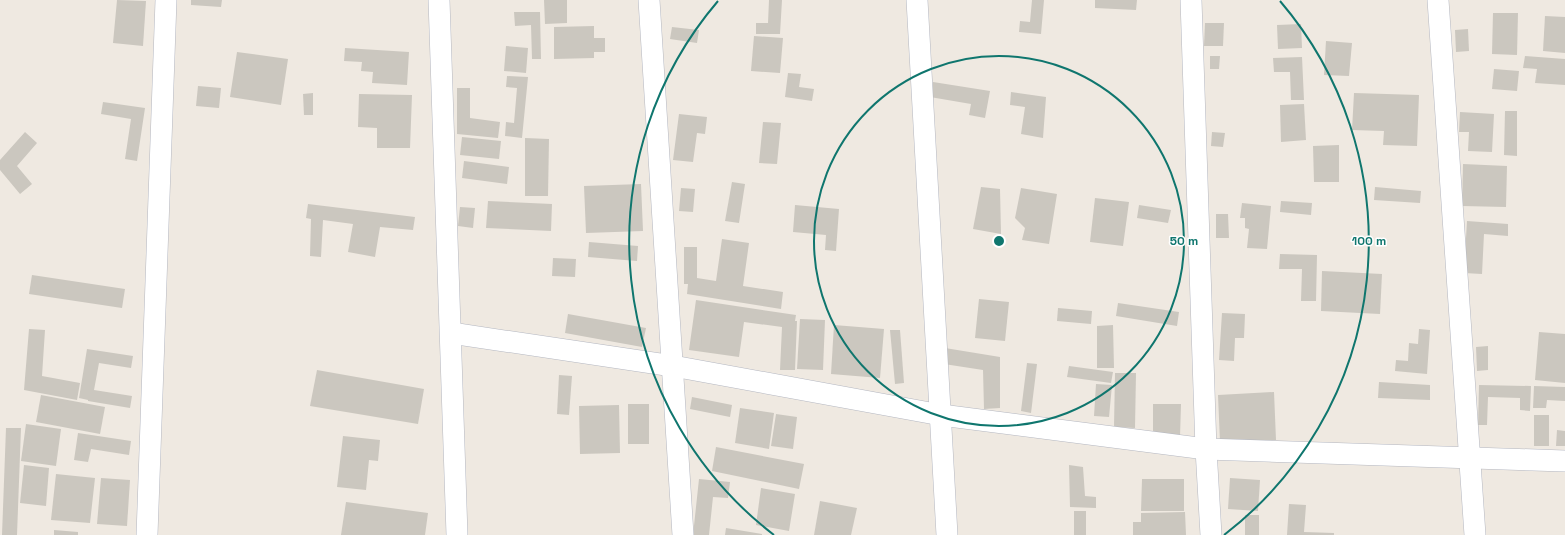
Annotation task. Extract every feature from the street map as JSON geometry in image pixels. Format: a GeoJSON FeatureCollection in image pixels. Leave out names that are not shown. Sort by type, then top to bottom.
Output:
{"type":"FeatureCollection","features":[{"type":"Feature","properties":{"kind":"street"},"geometry":{"type":"LineString","coordinates":[[147,535],[166,0]]}},
{"type":"Feature","properties":{"kind":"street"},"geometry":{"type":"LineString","coordinates":[[439,0],[451,333],[456,535]]}},
{"type":"Feature","properties":{"kind":"street"},"geometry":{"type":"LineString","coordinates":[[649,0],[683,535]]}},
{"type":"Feature","properties":{"kind":"street"},"geometry":{"type":"LineString","coordinates":[[918,0],[947,535]]}},
{"type":"Feature","properties":{"kind":"street"},"geometry":{"type":"LineString","coordinates":[[1191,0],[1206,450],[1211,535]]}},
{"type":"Feature","properties":{"kind":"street"},"geometry":{"type":"LineString","coordinates":[[1438,0],[1475,535]]}},
{"type":"Feature","properties":{"kind":"street"},"geometry":{"type":"LineString","coordinates":[[451,333],[673,366],[941,415],[1206,450],[1565,461]]}},
{"type":"Feature","properties":{"kind":"building"},"geometry":{"type":"Polygon","coordinates":[[[117,0],[146,1],[143,46],[113,43],[117,0]]]}},
{"type":"Feature","properties":{"kind":"building"},"geometry":{"type":"Polygon","coordinates":[[[191,0],[222,0],[221,7],[191,5],[191,0]]]}},
{"type":"Feature","properties":{"kind":"building"},"geometry":{"type":"Polygon","coordinates":[[[544,0],[567,0],[567,23],[545,24],[544,0]]]}},
{"type":"Feature","properties":{"kind":"building"},"geometry":{"type":"Polygon","coordinates":[[[769,0],[782,0],[780,34],[756,34],[756,23],[768,23],[769,0]]]}},
{"type":"Feature","properties":{"kind":"building"},"geometry":{"type":"Polygon","coordinates":[[[1032,0],[1044,0],[1041,34],[1019,32],[1020,21],[1030,22],[1032,0]]]}},
{"type":"Feature","properties":{"kind":"building"},"geometry":{"type":"Polygon","coordinates":[[[1095,0],[1137,0],[1136,10],[1095,8],[1095,0]]]}},
{"type":"Feature","properties":{"kind":"building"},"geometry":{"type":"Polygon","coordinates":[[[514,12],[540,12],[541,59],[532,59],[531,25],[515,26],[514,12]]]}},
{"type":"Feature","properties":{"kind":"building"},"geometry":{"type":"Polygon","coordinates":[[[1493,13],[1518,13],[1517,55],[1492,54],[1493,13]]]}},
{"type":"Feature","properties":{"kind":"building"},"geometry":{"type":"Polygon","coordinates":[[[1545,16],[1565,17],[1565,53],[1543,51],[1545,16]]]}},
{"type":"Feature","properties":{"kind":"building"},"geometry":{"type":"Polygon","coordinates":[[[1205,23],[1224,23],[1223,46],[1204,46],[1205,23]]]}},
{"type":"Feature","properties":{"kind":"building"},"geometry":{"type":"Polygon","coordinates":[[[1301,24],[1302,48],[1278,49],[1277,25],[1301,24]]]}},
{"type":"Feature","properties":{"kind":"building"},"geometry":{"type":"Polygon","coordinates":[[[594,26],[594,38],[605,38],[605,52],[594,52],[594,58],[554,59],[554,27],[594,26]]]}},
{"type":"Feature","properties":{"kind":"building"},"geometry":{"type":"Polygon","coordinates":[[[672,27],[699,30],[697,43],[670,39],[672,27]]]}},
{"type":"Feature","properties":{"kind":"building"},"geometry":{"type":"Polygon","coordinates":[[[1468,29],[1469,51],[1456,52],[1455,30],[1468,29]]]}},
{"type":"Feature","properties":{"kind":"building"},"geometry":{"type":"Polygon","coordinates":[[[754,36],[783,38],[780,73],[751,71],[754,36]]]}},
{"type":"Feature","properties":{"kind":"building"},"geometry":{"type":"Polygon","coordinates":[[[1326,41],[1352,43],[1349,76],[1324,75],[1326,41]]]}},
{"type":"Feature","properties":{"kind":"building"},"geometry":{"type":"Polygon","coordinates":[[[506,46],[528,48],[526,73],[504,71],[506,46]]]}},
{"type":"Feature","properties":{"kind":"building"},"geometry":{"type":"Polygon","coordinates":[[[345,48],[409,52],[407,85],[372,83],[373,72],[361,71],[362,62],[344,61],[345,48]]]}},
{"type":"Feature","properties":{"kind":"building"},"geometry":{"type":"Polygon","coordinates":[[[237,52],[288,59],[281,105],[230,97],[237,52]]]}},
{"type":"Feature","properties":{"kind":"building"},"geometry":{"type":"Polygon","coordinates":[[[1210,56],[1220,56],[1219,69],[1210,69],[1210,56]]]}},
{"type":"Feature","properties":{"kind":"building"},"geometry":{"type":"Polygon","coordinates":[[[1525,56],[1565,59],[1565,85],[1535,83],[1537,69],[1523,68],[1525,56]]]}},
{"type":"Feature","properties":{"kind":"building"},"geometry":{"type":"Polygon","coordinates":[[[1302,57],[1304,100],[1291,100],[1290,72],[1274,72],[1273,58],[1302,57]]]}},
{"type":"Feature","properties":{"kind":"building"},"geometry":{"type":"Polygon","coordinates":[[[1494,69],[1519,71],[1517,91],[1492,89],[1494,69]]]}},
{"type":"Feature","properties":{"kind":"building"},"geometry":{"type":"Polygon","coordinates":[[[788,73],[801,74],[799,87],[814,89],[812,101],[785,97],[788,73]]]}},
{"type":"Feature","properties":{"kind":"building"},"geometry":{"type":"Polygon","coordinates":[[[507,76],[528,77],[522,138],[505,136],[506,122],[514,123],[517,88],[506,87],[507,76]]]}},
{"type":"Feature","properties":{"kind":"building"},"geometry":{"type":"Polygon","coordinates":[[[933,82],[990,91],[985,118],[969,115],[971,104],[930,97],[933,82]]]}},
{"type":"Feature","properties":{"kind":"building"},"geometry":{"type":"Polygon","coordinates":[[[198,86],[221,88],[219,108],[196,106],[198,86]]]}},
{"type":"Feature","properties":{"kind":"building"},"geometry":{"type":"Polygon","coordinates":[[[457,88],[470,88],[470,118],[500,122],[498,138],[457,134],[457,88]]]}},
{"type":"Feature","properties":{"kind":"building"},"geometry":{"type":"Polygon","coordinates":[[[1011,92],[1046,97],[1043,138],[1021,134],[1025,107],[1010,105],[1011,92]]]}},
{"type":"Feature","properties":{"kind":"building"},"geometry":{"type":"Polygon","coordinates":[[[313,93],[313,115],[304,115],[303,94],[313,93]]]}},
{"type":"Feature","properties":{"kind":"building"},"geometry":{"type":"Polygon","coordinates":[[[1354,93],[1419,95],[1417,146],[1383,145],[1384,131],[1352,130],[1354,93]]]}},
{"type":"Feature","properties":{"kind":"building"},"geometry":{"type":"Polygon","coordinates":[[[359,94],[412,95],[410,148],[377,148],[377,128],[358,127],[359,94]]]}},
{"type":"Feature","properties":{"kind":"building"},"geometry":{"type":"Polygon","coordinates":[[[103,102],[145,108],[137,161],[125,159],[131,119],[101,114],[103,102]]]}},
{"type":"Feature","properties":{"kind":"building"},"geometry":{"type":"Polygon","coordinates":[[[1304,104],[1306,140],[1281,142],[1280,105],[1304,104]]]}},
{"type":"Feature","properties":{"kind":"building"},"geometry":{"type":"Polygon","coordinates":[[[1505,111],[1517,111],[1517,156],[1504,155],[1505,111]]]}},
{"type":"Feature","properties":{"kind":"building"},"geometry":{"type":"Polygon","coordinates":[[[1460,112],[1494,114],[1492,152],[1468,151],[1469,132],[1459,132],[1460,112]]]}},
{"type":"Feature","properties":{"kind":"building"},"geometry":{"type":"Polygon","coordinates":[[[679,114],[707,117],[705,134],[697,133],[693,162],[673,160],[679,114]]]}},
{"type":"Feature","properties":{"kind":"building"},"geometry":{"type":"Polygon","coordinates":[[[763,122],[781,123],[777,164],[759,163],[763,122]]]}},
{"type":"Feature","properties":{"kind":"building"},"geometry":{"type":"Polygon","coordinates":[[[25,132],[37,143],[17,166],[32,184],[20,194],[0,170],[0,160],[25,132]]]}},
{"type":"Feature","properties":{"kind":"building"},"geometry":{"type":"Polygon","coordinates":[[[1212,132],[1225,133],[1223,147],[1211,146],[1212,132]]]}},
{"type":"Feature","properties":{"kind":"building"},"geometry":{"type":"Polygon","coordinates":[[[462,137],[501,141],[499,159],[460,155],[462,137]]]}},
{"type":"Feature","properties":{"kind":"building"},"geometry":{"type":"Polygon","coordinates":[[[525,138],[549,139],[548,196],[525,196],[525,138]]]}},
{"type":"Feature","properties":{"kind":"building"},"geometry":{"type":"Polygon","coordinates":[[[1339,145],[1339,182],[1314,182],[1313,146],[1339,145]]]}},
{"type":"Feature","properties":{"kind":"building"},"geometry":{"type":"Polygon","coordinates":[[[464,161],[509,167],[507,184],[462,178],[464,161]]]}},
{"type":"Feature","properties":{"kind":"building"},"geometry":{"type":"Polygon","coordinates":[[[1463,164],[1507,166],[1506,207],[1462,206],[1463,164]]]}},
{"type":"Feature","properties":{"kind":"building"},"geometry":{"type":"Polygon","coordinates":[[[732,182],[745,184],[739,223],[725,221],[732,182]]]}},
{"type":"Feature","properties":{"kind":"building"},"geometry":{"type":"Polygon","coordinates":[[[641,184],[643,231],[586,233],[584,186],[641,184]]]}},
{"type":"Feature","properties":{"kind":"building"},"geometry":{"type":"Polygon","coordinates":[[[981,187],[1000,189],[1001,234],[973,229],[981,187]]]}},
{"type":"Feature","properties":{"kind":"building"},"geometry":{"type":"Polygon","coordinates":[[[1375,187],[1421,191],[1420,203],[1374,200],[1375,187]]]}},
{"type":"Feature","properties":{"kind":"building"},"geometry":{"type":"Polygon","coordinates":[[[681,188],[695,189],[693,212],[679,211],[681,188]]]}},
{"type":"Feature","properties":{"kind":"building"},"geometry":{"type":"Polygon","coordinates":[[[1021,188],[1057,194],[1049,244],[1022,240],[1025,228],[1015,218],[1021,188]]]}},
{"type":"Feature","properties":{"kind":"building"},"geometry":{"type":"Polygon","coordinates":[[[1095,198],[1129,202],[1123,246],[1090,242],[1095,198]]]}},
{"type":"Feature","properties":{"kind":"building"},"geometry":{"type":"Polygon","coordinates":[[[488,201],[552,204],[551,231],[486,228],[488,201]]]}},
{"type":"Feature","properties":{"kind":"building"},"geometry":{"type":"Polygon","coordinates":[[[1281,201],[1312,203],[1311,215],[1280,212],[1281,201]]]}},
{"type":"Feature","properties":{"kind":"building"},"geometry":{"type":"Polygon","coordinates":[[[1242,203],[1271,206],[1267,249],[1247,248],[1249,229],[1245,228],[1245,218],[1240,218],[1242,203]]]}},
{"type":"Feature","properties":{"kind":"building"},"geometry":{"type":"Polygon","coordinates":[[[308,204],[415,217],[413,230],[380,227],[375,257],[348,252],[353,224],[323,220],[321,257],[310,256],[311,219],[306,218],[308,204]]]}},
{"type":"Feature","properties":{"kind":"building"},"geometry":{"type":"Polygon","coordinates":[[[795,205],[839,209],[836,251],[825,250],[826,235],[793,232],[795,205]]]}},
{"type":"Feature","properties":{"kind":"building"},"geometry":{"type":"Polygon","coordinates":[[[1139,205],[1171,210],[1168,223],[1137,218],[1139,205]]]}},
{"type":"Feature","properties":{"kind":"building"},"geometry":{"type":"Polygon","coordinates":[[[460,207],[475,208],[473,228],[458,226],[460,207]]]}},
{"type":"Feature","properties":{"kind":"building"},"geometry":{"type":"Polygon","coordinates":[[[1216,214],[1228,214],[1229,238],[1216,238],[1216,214]]]}},
{"type":"Feature","properties":{"kind":"building"},"geometry":{"type":"Polygon","coordinates":[[[1467,221],[1508,224],[1508,236],[1484,234],[1482,274],[1464,273],[1467,221]]]}},
{"type":"Feature","properties":{"kind":"building"},"geometry":{"type":"Polygon","coordinates":[[[722,239],[749,243],[743,286],[783,292],[781,309],[687,294],[688,284],[684,284],[684,247],[697,247],[697,278],[716,281],[722,239]]]}},
{"type":"Feature","properties":{"kind":"building"},"geometry":{"type":"Polygon","coordinates":[[[589,242],[638,246],[637,261],[588,257],[589,242]]]}},
{"type":"Feature","properties":{"kind":"building"},"geometry":{"type":"Polygon","coordinates":[[[1280,254],[1317,255],[1316,301],[1301,301],[1302,269],[1279,269],[1280,254]]]}},
{"type":"Feature","properties":{"kind":"building"},"geometry":{"type":"Polygon","coordinates":[[[553,258],[576,259],[575,277],[552,276],[553,258]]]}},
{"type":"Feature","properties":{"kind":"building"},"geometry":{"type":"Polygon","coordinates":[[[1322,271],[1382,274],[1380,314],[1321,311],[1322,271]]]}},
{"type":"Feature","properties":{"kind":"building"},"geometry":{"type":"Polygon","coordinates":[[[32,275],[125,289],[122,308],[29,294],[32,275]]]}},
{"type":"Feature","properties":{"kind":"building"},"geometry":{"type":"Polygon","coordinates":[[[979,299],[1009,302],[1005,341],[975,338],[979,299]]]}},
{"type":"Feature","properties":{"kind":"building"},"geometry":{"type":"Polygon","coordinates":[[[696,300],[796,315],[795,370],[780,370],[782,327],[744,322],[739,357],[689,350],[696,300]]]}},
{"type":"Feature","properties":{"kind":"building"},"geometry":{"type":"Polygon","coordinates":[[[1118,303],[1179,312],[1177,326],[1116,316],[1118,303]]]}},
{"type":"Feature","properties":{"kind":"building"},"geometry":{"type":"Polygon","coordinates":[[[1058,308],[1092,311],[1091,324],[1057,321],[1058,308]]]}},
{"type":"Feature","properties":{"kind":"building"},"geometry":{"type":"Polygon","coordinates":[[[1222,313],[1245,314],[1244,338],[1235,338],[1234,361],[1219,360],[1222,313]]]}},
{"type":"Feature","properties":{"kind":"building"},"geometry":{"type":"Polygon","coordinates":[[[568,314],[646,328],[642,347],[565,333],[568,314]]]}},
{"type":"Feature","properties":{"kind":"building"},"geometry":{"type":"Polygon","coordinates":[[[800,319],[825,320],[823,370],[797,369],[800,319]]]}},
{"type":"Feature","properties":{"kind":"building"},"geometry":{"type":"Polygon","coordinates":[[[834,325],[884,329],[880,378],[831,374],[834,325]]]}},
{"type":"Feature","properties":{"kind":"building"},"geometry":{"type":"Polygon","coordinates":[[[1113,325],[1114,368],[1097,368],[1097,326],[1113,325]]]}},
{"type":"Feature","properties":{"kind":"building"},"geometry":{"type":"Polygon","coordinates":[[[29,329],[45,330],[42,376],[80,383],[77,400],[24,390],[29,329]]]}},
{"type":"Feature","properties":{"kind":"building"},"geometry":{"type":"Polygon","coordinates":[[[1419,329],[1430,330],[1427,374],[1395,371],[1396,360],[1408,361],[1409,343],[1418,344],[1419,329]]]}},
{"type":"Feature","properties":{"kind":"building"},"geometry":{"type":"Polygon","coordinates":[[[890,330],[900,330],[904,383],[895,384],[890,330]]]}},
{"type":"Feature","properties":{"kind":"building"},"geometry":{"type":"Polygon","coordinates":[[[1539,332],[1565,334],[1565,383],[1535,380],[1539,332]]]}},
{"type":"Feature","properties":{"kind":"building"},"geometry":{"type":"Polygon","coordinates":[[[1488,346],[1488,370],[1477,371],[1476,347],[1488,346]]]}},
{"type":"Feature","properties":{"kind":"building"},"geometry":{"type":"Polygon","coordinates":[[[945,348],[1000,357],[1000,408],[984,409],[983,370],[944,364],[945,348]]]}},
{"type":"Feature","properties":{"kind":"building"},"geometry":{"type":"Polygon","coordinates":[[[87,349],[133,356],[131,368],[99,363],[94,390],[132,396],[130,408],[88,401],[79,398],[87,349]]]}},
{"type":"Feature","properties":{"kind":"building"},"geometry":{"type":"Polygon","coordinates":[[[1027,363],[1037,364],[1031,413],[1021,411],[1027,363]]]}},
{"type":"Feature","properties":{"kind":"building"},"geometry":{"type":"Polygon","coordinates":[[[1069,366],[1113,372],[1111,383],[1067,377],[1069,366]]]}},
{"type":"Feature","properties":{"kind":"building"},"geometry":{"type":"Polygon","coordinates":[[[317,370],[424,389],[418,424],[310,406],[317,370]]]}},
{"type":"Feature","properties":{"kind":"building"},"geometry":{"type":"Polygon","coordinates":[[[1115,373],[1136,373],[1135,428],[1114,427],[1115,373]]]}},
{"type":"Feature","properties":{"kind":"building"},"geometry":{"type":"Polygon","coordinates":[[[559,375],[572,376],[569,415],[557,414],[559,375]]]}},
{"type":"Feature","properties":{"kind":"building"},"geometry":{"type":"Polygon","coordinates":[[[1379,382],[1430,385],[1430,400],[1378,398],[1379,382]]]}},
{"type":"Feature","properties":{"kind":"building"},"geometry":{"type":"Polygon","coordinates":[[[1096,384],[1112,385],[1109,417],[1094,416],[1096,384]]]}},
{"type":"Feature","properties":{"kind":"building"},"geometry":{"type":"Polygon","coordinates":[[[1479,385],[1531,386],[1530,411],[1520,410],[1520,398],[1488,397],[1487,425],[1478,425],[1479,385]]]}},
{"type":"Feature","properties":{"kind":"building"},"geometry":{"type":"Polygon","coordinates":[[[1534,386],[1565,387],[1565,401],[1547,400],[1546,408],[1533,408],[1534,386]]]}},
{"type":"Feature","properties":{"kind":"building"},"geometry":{"type":"Polygon","coordinates":[[[1274,392],[1276,440],[1220,442],[1218,395],[1274,392]]]}},
{"type":"Feature","properties":{"kind":"building"},"geometry":{"type":"Polygon","coordinates":[[[41,395],[105,407],[100,434],[36,422],[41,395]]]}},
{"type":"Feature","properties":{"kind":"building"},"geometry":{"type":"Polygon","coordinates":[[[692,397],[732,405],[730,417],[690,409],[692,397]]]}},
{"type":"Feature","properties":{"kind":"building"},"geometry":{"type":"Polygon","coordinates":[[[628,404],[649,404],[649,444],[628,444],[628,404]]]}},
{"type":"Feature","properties":{"kind":"building"},"geometry":{"type":"Polygon","coordinates":[[[1153,404],[1181,404],[1180,436],[1153,436],[1153,404]]]}},
{"type":"Feature","properties":{"kind":"building"},"geometry":{"type":"Polygon","coordinates":[[[619,405],[620,453],[580,454],[579,406],[619,405]]]}},
{"type":"Feature","properties":{"kind":"building"},"geometry":{"type":"Polygon","coordinates":[[[740,408],[774,413],[769,449],[735,443],[740,408]]]}},
{"type":"Feature","properties":{"kind":"building"},"geometry":{"type":"Polygon","coordinates":[[[776,414],[797,417],[793,449],[771,446],[776,414]]]}},
{"type":"Feature","properties":{"kind":"building"},"geometry":{"type":"Polygon","coordinates":[[[1534,415],[1549,415],[1549,446],[1534,446],[1534,415]]]}},
{"type":"Feature","properties":{"kind":"building"},"geometry":{"type":"Polygon","coordinates":[[[26,424],[61,429],[56,466],[21,461],[26,424]]]}},
{"type":"Feature","properties":{"kind":"building"},"geometry":{"type":"Polygon","coordinates":[[[6,428],[21,428],[17,535],[2,535],[6,428]]]}},
{"type":"Feature","properties":{"kind":"building"},"geometry":{"type":"Polygon","coordinates":[[[1557,430],[1565,431],[1565,446],[1556,446],[1557,430]]]}},
{"type":"Feature","properties":{"kind":"building"},"geometry":{"type":"Polygon","coordinates":[[[78,433],[131,441],[129,455],[91,449],[88,462],[74,460],[78,433]]]}},
{"type":"Feature","properties":{"kind":"building"},"geometry":{"type":"Polygon","coordinates":[[[343,436],[380,440],[378,461],[369,460],[366,490],[337,487],[343,436]]]}},
{"type":"Feature","properties":{"kind":"building"},"geometry":{"type":"Polygon","coordinates":[[[716,447],[804,464],[799,489],[712,471],[716,447]]]}},
{"type":"Feature","properties":{"kind":"building"},"geometry":{"type":"Polygon","coordinates":[[[24,465],[49,468],[46,506],[20,503],[24,465]]]}},
{"type":"Feature","properties":{"kind":"building"},"geometry":{"type":"Polygon","coordinates":[[[1069,465],[1083,467],[1085,496],[1096,497],[1096,508],[1070,507],[1069,465]]]}},
{"type":"Feature","properties":{"kind":"building"},"geometry":{"type":"Polygon","coordinates":[[[56,474],[95,478],[90,523],[51,520],[56,474]]]}},
{"type":"Feature","properties":{"kind":"building"},"geometry":{"type":"Polygon","coordinates":[[[101,478],[130,480],[127,526],[97,524],[101,478]]]}},
{"type":"Feature","properties":{"kind":"building"},"geometry":{"type":"Polygon","coordinates":[[[1230,478],[1260,480],[1258,511],[1228,509],[1230,478]]]}},
{"type":"Feature","properties":{"kind":"building"},"geometry":{"type":"Polygon","coordinates":[[[699,479],[730,482],[728,498],[713,497],[709,535],[693,535],[699,479]]]}},
{"type":"Feature","properties":{"kind":"building"},"geometry":{"type":"Polygon","coordinates":[[[1142,479],[1184,479],[1184,511],[1141,511],[1142,479]]]}},
{"type":"Feature","properties":{"kind":"building"},"geometry":{"type":"Polygon","coordinates":[[[761,488],[795,494],[789,531],[756,525],[761,488]]]}},
{"type":"Feature","properties":{"kind":"building"},"geometry":{"type":"Polygon","coordinates":[[[820,501],[857,508],[851,535],[814,535],[820,501]]]}},
{"type":"Feature","properties":{"kind":"building"},"geometry":{"type":"Polygon","coordinates":[[[346,502],[428,513],[425,535],[341,535],[346,502]]]}},
{"type":"Feature","properties":{"kind":"building"},"geometry":{"type":"Polygon","coordinates":[[[1289,504],[1306,505],[1304,532],[1334,533],[1334,535],[1287,535],[1289,504]]]}},
{"type":"Feature","properties":{"kind":"building"},"geometry":{"type":"Polygon","coordinates":[[[1074,511],[1086,511],[1086,535],[1074,535],[1074,511]]]}},
{"type":"Feature","properties":{"kind":"building"},"geometry":{"type":"Polygon","coordinates":[[[1185,512],[1186,535],[1133,535],[1133,522],[1141,522],[1141,513],[1185,512]]]}},
{"type":"Feature","properties":{"kind":"building"},"geometry":{"type":"Polygon","coordinates":[[[1245,515],[1259,515],[1259,535],[1245,535],[1245,515]]]}},
{"type":"Feature","properties":{"kind":"building"},"geometry":{"type":"Polygon","coordinates":[[[726,528],[762,534],[762,535],[725,535],[726,528]]]}},
{"type":"Feature","properties":{"kind":"building"},"geometry":{"type":"Polygon","coordinates":[[[54,530],[78,532],[78,535],[54,535],[54,530]]]}}]}
